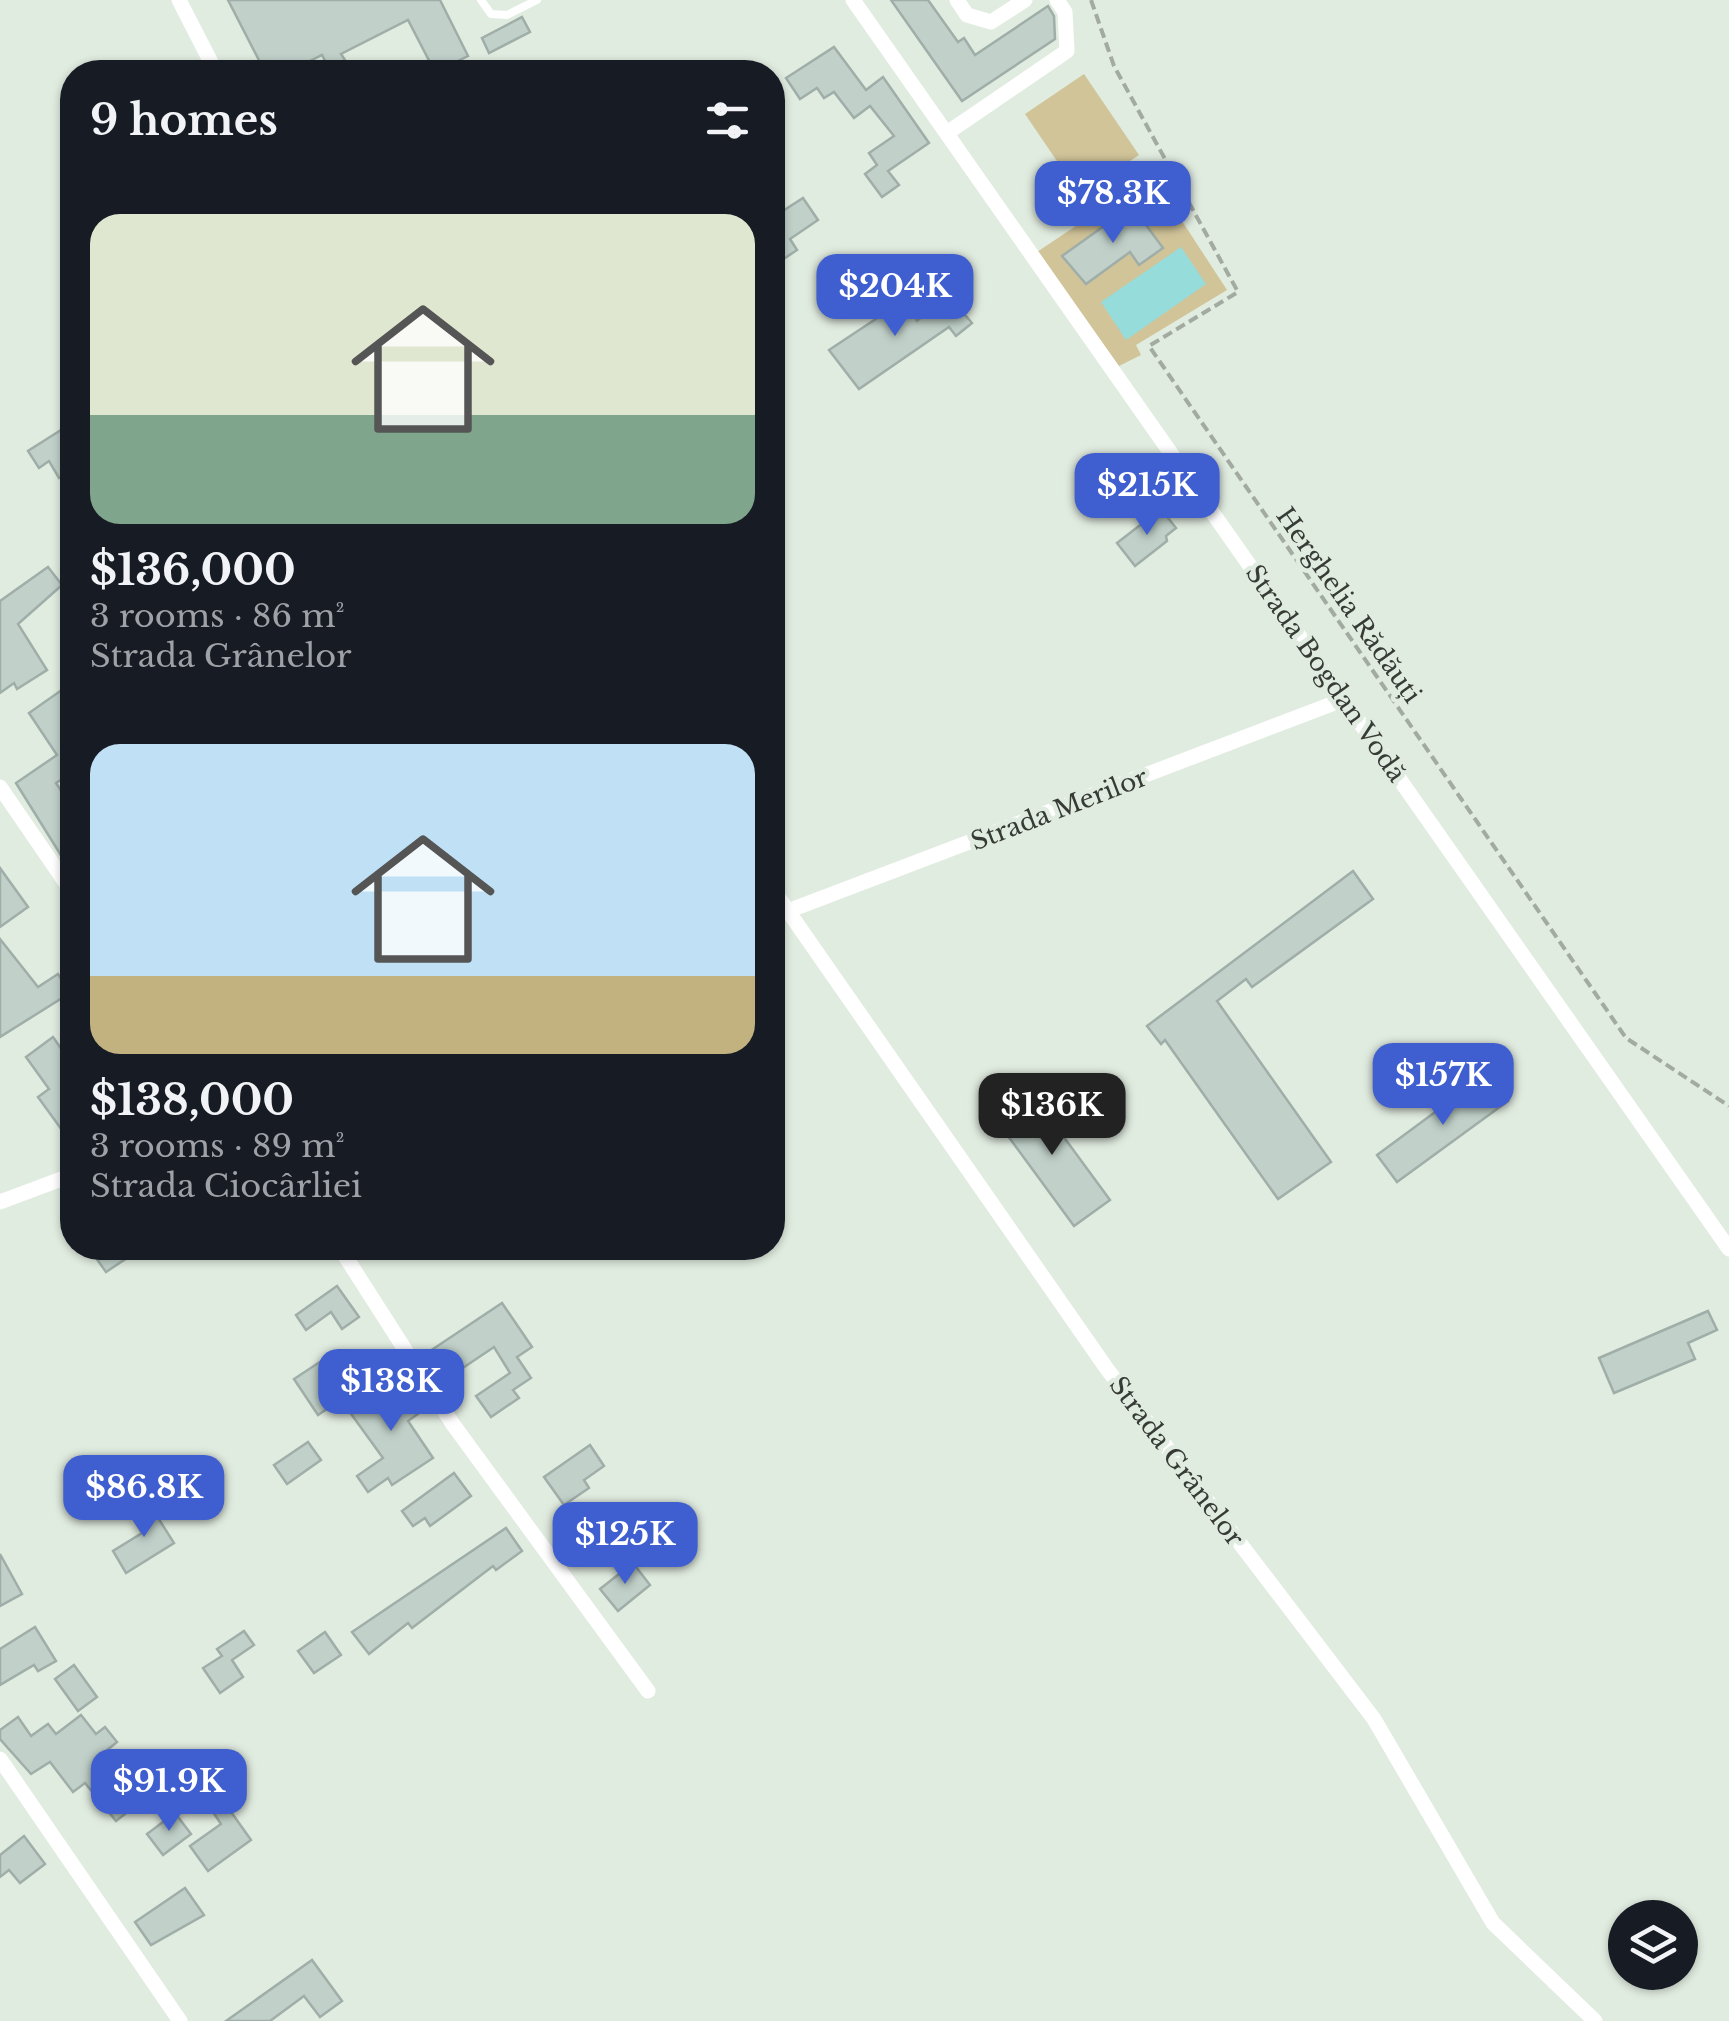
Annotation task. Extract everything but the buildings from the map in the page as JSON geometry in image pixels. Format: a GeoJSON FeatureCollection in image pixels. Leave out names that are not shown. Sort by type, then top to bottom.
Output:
{"type":"FeatureCollection","features":[{"type":"Feature","properties":{"kind":"street"},"geometry":{"type":"LineString","coordinates":[[179,0],[210,60]]}},
{"type":"Feature","properties":{"kind":"street","name":"Strada Bogdan Vodă"},"geometry":{"type":"LineString","coordinates":[[853,0],[1729,1249]]}},
{"type":"Feature","properties":{"kind":"street"},"geometry":{"type":"LineString","coordinates":[[957,0],[967,16],[991,22],[1025,0]]}},
{"type":"Feature","properties":{"kind":"street"},"geometry":{"type":"LineString","coordinates":[[947,134],[1068,51],[1065,12],[1057,0]]}},
{"type":"Feature","properties":{"kind":"street","name":"Strada Merilor"},"geometry":{"type":"LineString","coordinates":[[785,912],[1345,699]]}},
{"type":"Feature","properties":{"kind":"street"},"geometry":{"type":"LineString","coordinates":[[0,787],[60,874]]}},
{"type":"Feature","properties":{"kind":"street","name":"Strada Grânelor"},"geometry":{"type":"LineString","coordinates":[[785,906],[1107,1369],[1374,1720],[1494,1923],[1596,2021]]}},
{"type":"Feature","properties":{"kind":"street"},"geometry":{"type":"LineString","coordinates":[[0,1202],[60,1180]]}},
{"type":"Feature","properties":{"kind":"street"},"geometry":{"type":"LineString","coordinates":[[348,1260],[452,1423],[648,1692]]}},
{"type":"Feature","properties":{"kind":"street"},"geometry":{"type":"LineString","coordinates":[[0,1759],[180,2021]]}},
{"type":"Feature","properties":{"kind":"lane"},"geometry":{"type":"LineString","coordinates":[[481,0],[491,14],[499,16],[537,0]]}},
{"type":"Feature","properties":{"kind":"path","name":"Herghelia Rădăuți"},"geometry":{"type":"LineString","coordinates":[[1091,0],[1114,66],[1238,292],[1150,346],[1626,1038],[1729,1106]]}},
{"type":"Feature","properties":{"kind":"shaded area"},"geometry":{"type":"Polygon","coordinates":[[[1084,74],[1139,155],[1080,195],[1025,114],[1084,74]]]}},
{"type":"Feature","properties":{"kind":"shaded area"},"geometry":{"type":"Polygon","coordinates":[[[1152,175],[1227,290],[1136,345],[1141,355],[1119,366],[1037,252],[1152,175]]]}},
{"type":"Feature","properties":{"kind":"water"},"geometry":{"type":"Polygon","coordinates":[[[1181,247],[1206,284],[1126,340],[1101,302],[1181,247]]]}}]}
